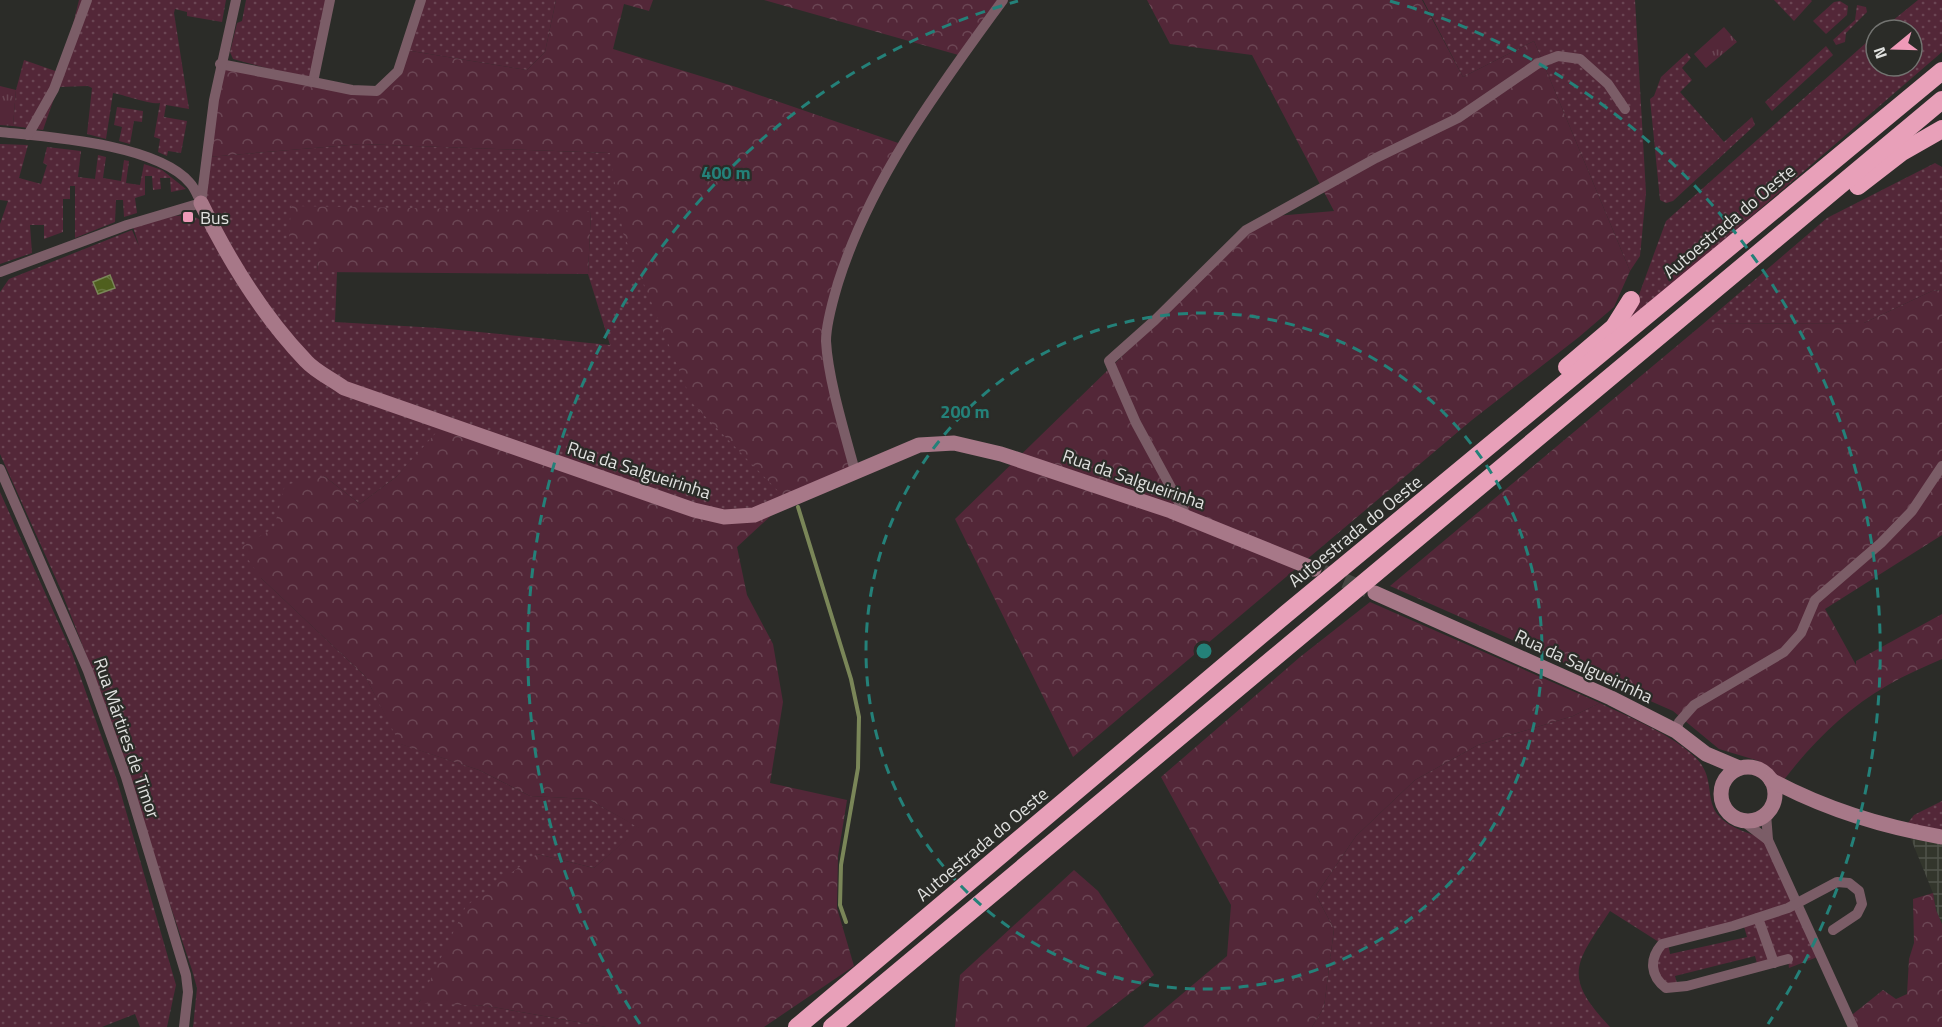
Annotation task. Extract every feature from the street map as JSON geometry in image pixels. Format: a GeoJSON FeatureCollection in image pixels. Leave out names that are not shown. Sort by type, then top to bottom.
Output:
{"type":"FeatureCollection","features":[{"type":"Feature","properties":{"kind":"highway","name":"Autoestrada do Oeste"},"geometry":{"type":"LineString","coordinates":[[796,1027],[1286,614],[1441,488],[1942,70]]}},
{"type":"Feature","properties":{"kind":"highway"},"geometry":{"type":"LineString","coordinates":[[832,1027],[1942,100]]}},
{"type":"Feature","properties":{"kind":"highway"},"geometry":{"type":"LineString","coordinates":[[1793,225],[1831,207],[1902,152],[1942,129]]}},
{"type":"Feature","properties":{"kind":"highway"},"geometry":{"type":"LineString","coordinates":[[1441,488],[1487,436],[1614,327],[1631,300]]}},
{"type":"Feature","properties":{"kind":"street"},"geometry":{"type":"LineString","coordinates":[[28,135],[54,89],[87,0]]}},
{"type":"Feature","properties":{"kind":"street"},"geometry":{"type":"LineString","coordinates":[[201,203],[205,159],[220,64],[236,0]]}},
{"type":"Feature","properties":{"kind":"street"},"geometry":{"type":"LineString","coordinates":[[313,82],[330,0]]}},
{"type":"Feature","properties":{"kind":"street"},"geometry":{"type":"LineString","coordinates":[[220,64],[352,90],[377,91],[398,71],[421,0]]}},
{"type":"Feature","properties":{"kind":"street"},"geometry":{"type":"LineString","coordinates":[[855,471],[844,430],[826,340],[834,296],[868,205],[939,88],[1003,0]]}},
{"type":"Feature","properties":{"kind":"street"},"geometry":{"type":"LineString","coordinates":[[1187,517],[1136,423],[1108,361],[1155,320],[1246,230],[1376,158],[1458,118],[1537,64],[1558,56],[1580,59],[1608,84],[1625,109]]}},
{"type":"Feature","properties":{"kind":"street"},"geometry":{"type":"LineString","coordinates":[[0,132],[72,140],[150,157],[169,166],[191,183],[201,203]]}},
{"type":"Feature","properties":{"kind":"street"},"geometry":{"type":"LineString","coordinates":[[2,273],[127,225],[201,203]]}},
{"type":"Feature","properties":{"kind":"street","name":"Rua da Salgueirinha"},"geometry":{"type":"LineString","coordinates":[[201,203],[215,231],[271,320],[308,363],[344,388],[694,510],[723,517],[753,515],[919,445],[954,443],[1001,454],[1187,517],[1314,569]]}},
{"type":"Feature","properties":{"kind":"street"},"geometry":{"type":"LineString","coordinates":[[1676,731],[1679,722],[1694,705],[1784,652],[1801,633],[1815,600],[1881,543],[1912,511],[1942,466]]}},
{"type":"Feature","properties":{"kind":"street","name":"Rua Mártires de Timor"},"geometry":{"type":"LineString","coordinates":[[0,470],[88,671],[126,777],[186,975],[188,992],[184,1027]]}},
{"type":"Feature","properties":{"kind":"street","name":"Rua da Salgueirinha"},"geometry":{"type":"LineString","coordinates":[[1375,593],[1611,698],[1676,731],[1706,754],[1739,768]]}},
{"type":"Feature","properties":{"kind":"street","name":"Rua da Salgueirinha"},"geometry":{"type":"LineString","coordinates":[[1706,754],[1722,784]]}},
{"type":"Feature","properties":{"kind":"street"},"geometry":{"type":"LineString","coordinates":[[1768,840],[1743,821],[1735,818],[1724,807],[1721,799],[1722,784],[1732,771],[1739,768],[1757,769],[1771,780],[1796,792],[1903,830],[1942,837]]}},
{"type":"Feature","properties":{"kind":"street"},"geometry":{"type":"LineString","coordinates":[[1771,780],[1775,792],[1770,808],[1768,840],[1853,1027]]}},
{"type":"Feature","properties":{"kind":"street"},"geometry":{"type":"LineString","coordinates":[[1743,821],[1751,821],[1796,792]]}},
{"type":"Feature","properties":{"kind":"street"},"geometry":{"type":"LineString","coordinates":[[1788,959],[1688,986],[1666,988],[1656,981],[1652,968],[1655,952],[1662,944],[1758,918],[1797,904],[1837,882],[1849,883],[1859,891],[1862,904],[1857,914],[1833,930]]}},
{"type":"Feature","properties":{"kind":"street"},"geometry":{"type":"LineString","coordinates":[[1758,918],[1774,963]]}},
{"type":"Feature","properties":{"kind":"shaded area"},"geometry":{"type":"Polygon","coordinates":[[[1911,839],[1942,844],[1942,924],[1936,910],[1933,893],[1911,839]]]}},
{"type":"Feature","properties":{"kind":"green space"},"geometry":{"type":"Polygon","coordinates":[[[79,0],[226,0],[222,22],[187,16],[187,12],[175,9],[189,109],[166,105],[164,117],[187,121],[181,153],[168,151],[167,156],[158,152],[160,139],[154,137],[160,103],[113,93],[106,139],[87,134],[92,88],[88,86],[58,87],[43,130],[13,126],[16,90],[24,60],[61,73],[79,0]]]}},
{"type":"Feature","properties":{"kind":"green space"},"geometry":{"type":"Polygon","coordinates":[[[246,0],[326,0],[311,80],[233,59],[230,52],[237,23],[242,21],[246,0]]]}},
{"type":"Feature","properties":{"kind":"green space"},"geometry":{"type":"Polygon","coordinates":[[[421,0],[556,0],[545,52],[527,70],[405,50],[421,0]]]}},
{"type":"Feature","properties":{"kind":"green space"},"geometry":{"type":"Polygon","coordinates":[[[556,0],[653,0],[649,11],[624,4],[613,49],[736,87],[904,145],[845,260],[826,340],[855,471],[788,500],[737,547],[747,595],[773,644],[783,702],[770,783],[847,800],[838,856],[837,908],[854,966],[764,1027],[606,1027],[487,1006],[419,1003],[466,906],[537,854],[594,868],[639,828],[588,799],[530,796],[479,770],[400,744],[365,676],[261,578],[240,548],[274,528],[285,485],[324,476],[360,504],[396,477],[444,424],[723,517],[787,500],[693,404],[623,233],[610,153],[361,144],[208,157],[221,67],[377,90],[398,71],[405,50],[527,70],[545,52],[556,0]]]}},
{"type":"Feature","properties":{"kind":"green space"},"geometry":{"type":"Polygon","coordinates":[[[764,0],[1003,0],[962,56],[764,0]]]}},
{"type":"Feature","properties":{"kind":"green space"},"geometry":{"type":"Polygon","coordinates":[[[1147,0],[1422,0],[1463,77],[1534,41],[1630,271],[1614,307],[1472,420],[1073,757],[955,519],[1265,217],[1334,211],[1252,55],[1170,44],[1147,0]]]}},
{"type":"Feature","properties":{"kind":"green space"},"geometry":{"type":"Polygon","coordinates":[[[1423,0],[1635,0],[1646,193],[1640,256],[1630,271],[1534,41],[1463,77],[1423,0]]]}},
{"type":"Feature","properties":{"kind":"green space"},"geometry":{"type":"Polygon","coordinates":[[[1774,0],[1811,0],[1812,1],[1794,21],[1774,0]]]}},
{"type":"Feature","properties":{"kind":"green space"},"geometry":{"type":"Polygon","coordinates":[[[1918,0],[1942,0],[1942,52],[1924,68],[1924,18],[1896,18],[1918,0]]]}},
{"type":"Feature","properties":{"kind":"green space"},"geometry":{"type":"Polygon","coordinates":[[[1840,1],[1848,6],[1847,15],[1826,34],[1813,21],[1834,2],[1840,1]]]}},
{"type":"Feature","properties":{"kind":"green space"},"geometry":{"type":"Polygon","coordinates":[[[1857,5],[1866,7],[1867,12],[1846,33],[1845,42],[1836,45],[1833,40],[1855,20],[1857,5]]]}},
{"type":"Feature","properties":{"kind":"green space"},"geometry":{"type":"Polygon","coordinates":[[[1724,27],[1737,42],[1706,68],[1694,54],[1724,27]]]}},
{"type":"Feature","properties":{"kind":"green space"},"geometry":{"type":"Polygon","coordinates":[[[1864,45],[1864,78],[1912,78],[1629,322],[1666,221],[1864,45]]]}},
{"type":"Feature","properties":{"kind":"green space"},"geometry":{"type":"Polygon","coordinates":[[[1826,46],[1833,55],[1772,111],[1765,102],[1826,46]]]}},
{"type":"Feature","properties":{"kind":"green space"},"geometry":{"type":"Polygon","coordinates":[[[1687,53],[1691,58],[1682,68],[1692,80],[1680,92],[1724,142],[1752,117],[1755,125],[1673,201],[1666,203],[1660,200],[1650,99],[1654,96],[1661,77],[1687,53]]]}},
{"type":"Feature","properties":{"kind":"green space"},"geometry":{"type":"Polygon","coordinates":[[[0,86],[16,90],[13,126],[0,125],[0,86]]]}},
{"type":"Feature","properties":{"kind":"green space"},"geometry":{"type":"Polygon","coordinates":[[[117,107],[143,111],[142,122],[134,121],[130,144],[119,141],[122,127],[114,125],[117,107]]]}},
{"type":"Feature","properties":{"kind":"green space"},"geometry":{"type":"Polygon","coordinates":[[[0,144],[28,145],[19,178],[41,184],[47,165],[43,163],[47,147],[81,151],[78,177],[95,179],[98,155],[106,157],[103,178],[121,181],[124,160],[129,161],[126,183],[140,185],[144,164],[162,170],[186,189],[171,192],[170,178],[160,178],[161,189],[153,190],[152,176],[145,176],[145,195],[135,198],[137,213],[124,217],[123,200],[116,200],[115,222],[75,238],[75,186],[70,186],[70,199],[63,199],[63,232],[44,239],[44,225],[30,225],[32,253],[0,264],[0,224],[8,201],[0,200],[0,144]]]}},
{"type":"Feature","properties":{"kind":"green space"},"geometry":{"type":"Polygon","coordinates":[[[361,144],[610,153],[788,500],[754,515],[415,457],[396,477],[360,504],[324,476],[261,578],[365,676],[401,744],[479,770],[530,796],[588,799],[640,828],[594,868],[537,854],[419,1002],[487,1006],[606,1027],[193,1027],[197,988],[192,970],[85,652],[61,590],[0,454],[0,292],[9,279],[132,230],[139,246],[133,227],[179,216],[196,218],[203,222],[208,157],[361,144]],[[591,211],[320,240],[317,271],[337,272],[335,322],[438,328],[610,345],[588,274],[591,211]]]}},
{"type":"Feature","properties":{"kind":"green space"},"geometry":{"type":"Polygon","coordinates":[[[1935,163],[1942,167],[1942,290],[1932,291],[1864,323],[1703,324],[1827,218],[1935,163]]]}},
{"type":"Feature","properties":{"kind":"green space"},"geometry":{"type":"Polygon","coordinates":[[[291,206],[591,211],[588,274],[317,272],[319,240],[289,239],[291,206]]]}},
{"type":"Feature","properties":{"kind":"green space"},"geometry":{"type":"Polygon","coordinates":[[[1942,290],[1942,535],[1825,609],[1856,665],[1856,661],[1942,614],[1942,659],[1894,681],[1858,705],[1818,740],[1783,781],[1759,761],[1719,749],[1673,711],[1390,586],[1703,324],[1864,323],[1932,291],[1942,290]]]}},
{"type":"Feature","properties":{"kind":"green space"},"geometry":{"type":"Polygon","coordinates":[[[0,492],[72,653],[117,780],[176,985],[167,1027],[140,1027],[135,1014],[102,1027],[0,1027],[0,492]]]}},
{"type":"Feature","properties":{"kind":"green space"},"geometry":{"type":"Polygon","coordinates":[[[1370,602],[1600,703],[1573,716],[1478,745],[1415,780],[1356,836],[1316,895],[1334,929],[1324,1007],[1312,1027],[1143,1027],[1227,956],[1231,905],[1161,777],[1300,657],[1370,602]]]}},
{"type":"Feature","properties":{"kind":"green space"},"geometry":{"type":"Polygon","coordinates":[[[1600,703],[1663,734],[1696,758],[1706,773],[1712,803],[1719,816],[1735,828],[1768,840],[1820,956],[1789,968],[1788,960],[1758,967],[1755,956],[1675,976],[1678,987],[1666,988],[1652,968],[1662,944],[1610,911],[1588,944],[1579,970],[1580,982],[1585,995],[1610,1027],[1312,1027],[1324,1007],[1334,929],[1316,895],[1356,836],[1415,780],[1478,745],[1573,716],[1600,703]],[[1743,923],[1668,943],[1670,954],[1747,937],[1743,923]]]}},
{"type":"Feature","properties":{"kind":"green space"},"geometry":{"type":"Polygon","coordinates":[[[1942,801],[1942,834],[1904,828],[1914,815],[1942,801]]]}},
{"type":"Feature","properties":{"kind":"green space"},"geometry":{"type":"Polygon","coordinates":[[[1074,870],[1098,891],[1154,975],[1086,1027],[955,1027],[960,975],[1074,870]]]}},
{"type":"Feature","properties":{"kind":"green space"},"geometry":{"type":"Polygon","coordinates":[[[1933,893],[1936,910],[1942,924],[1942,1027],[1853,1027],[1848,1018],[1883,990],[1896,999],[1907,994],[1909,959],[1914,943],[1913,899],[1933,893]]]}},
{"type":"Feature","properties":{"kind":"water"},"geometry":{"type":"Polygon","coordinates":[[[110,275],[115,288],[98,294],[93,282],[110,275]]]}},
{"type":"Feature","properties":{"kind":"waterway"},"geometry":{"type":"LineString","coordinates":[[798,507],[851,679],[859,717],[858,768],[841,865],[840,905],[846,922]]}},
{"type":"Feature","properties":{"kind":"tunnel"},"geometry":{"type":"LineString","coordinates":[[1323,572],[1367,590]]}},
{"type":"Feature","properties":{"kind":"place","name":"Bus"},"geometry":{"type":"Point","coordinates":[188,217]}}]}
